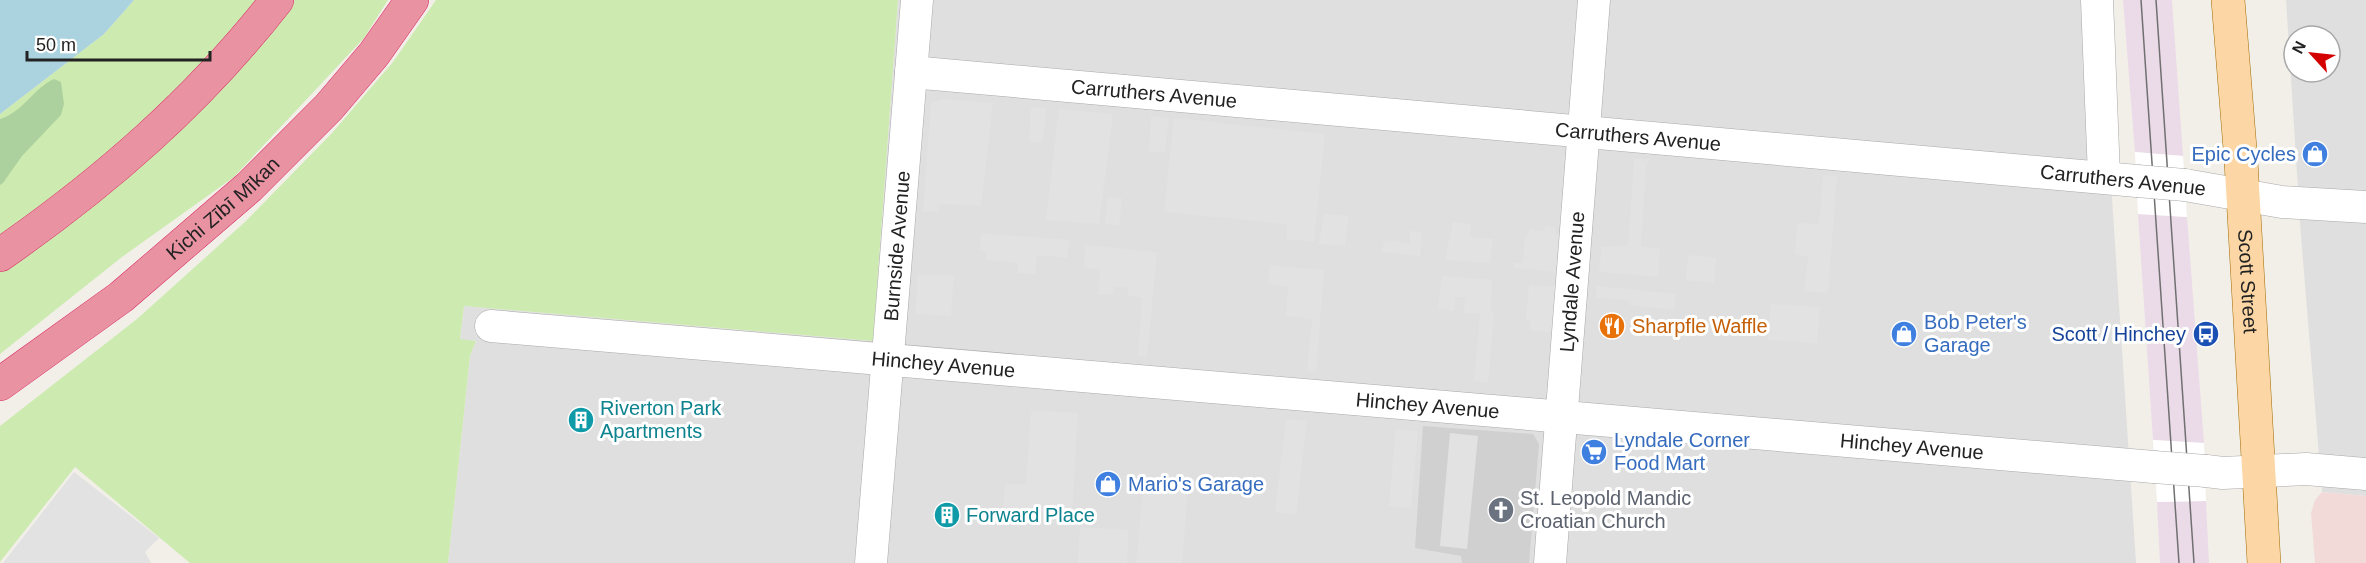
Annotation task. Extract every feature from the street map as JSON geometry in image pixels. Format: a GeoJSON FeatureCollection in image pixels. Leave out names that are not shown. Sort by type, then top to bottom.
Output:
{"type":"FeatureCollection","features":[{"type":"Feature","properties":{"kind":"highway"},"geometry":{"type":"LineString","coordinates":[[9,248],[160,129],[250,34],[277,0]]}},
{"type":"Feature","properties":{"kind":"highway","name":"Kichi Zībī Mīkan"},"geometry":{"type":"LineString","coordinates":[[0,384],[121,297],[279,159],[329,107],[374,54],[412,0]]}},
{"type":"Feature","properties":{"kind":"highway"},"geometry":{"type":"LineString","coordinates":[[0,402],[121,297]]}},
{"type":"Feature","properties":{"kind":"main road","name":"Scott Street"},"geometry":{"type":"LineString","coordinates":[[2228,0],[2243,193],[2264,563]]}},
{"type":"Feature","properties":{"kind":"street","name":"Burnside Avenue"},"geometry":{"type":"LineString","coordinates":[[871,563],[917,0]]}},
{"type":"Feature","properties":{"kind":"street","name":"Lyndale Avenue"},"geometry":{"type":"LineString","coordinates":[[1550,563],[1594,0]]}},
{"type":"Feature","properties":{"kind":"street"},"geometry":{"type":"LineString","coordinates":[[2097,0],[2104,177]]}},
{"type":"Feature","properties":{"kind":"street","name":"Carruthers Avenue"},"geometry":{"type":"LineString","coordinates":[[911,72],[2104,177],[2243,193],[2282,202],[2366,207]]}},
{"type":"Feature","properties":{"kind":"street","name":"Hinchey Avenue"},"geometry":{"type":"LineString","coordinates":[[491,326],[2154,467],[2206,471],[2306,470],[2366,474]]}},
{"type":"Feature","properties":{"kind":"shaded area"},"geometry":{"type":"Polygon","coordinates":[[[898,0],[2099,0],[2136,563],[448,563],[470,356],[476,341],[460,340],[464,306],[873,341],[898,0]]]}},
{"type":"Feature","properties":{"kind":"shaded area"},"geometry":{"type":"Polygon","coordinates":[[[2123,0],[2172,0],[2183,156],[2135,152],[2123,0]]]}},
{"type":"Feature","properties":{"kind":"shaded area"},"geometry":{"type":"Polygon","coordinates":[[[2286,0],[2366,0],[2366,496],[2322,492],[2291,84],[2342,84],[2342,24],[2288,24],[2286,0]]]}},
{"type":"Feature","properties":{"kind":"shaded area"},"geometry":{"type":"Polygon","coordinates":[[[943,99],[993,103],[981,206],[940,204],[939,211],[923,212],[931,103],[943,99]]]}},
{"type":"Feature","properties":{"kind":"shaded area"},"geometry":{"type":"Polygon","coordinates":[[[1031,107],[1047,108],[1042,143],[1029,141],[1031,107]]]}},
{"type":"Feature","properties":{"kind":"shaded area"},"geometry":{"type":"Polygon","coordinates":[[[1059,109],[1113,114],[1099,224],[1046,220],[1059,109]]]}},
{"type":"Feature","properties":{"kind":"shaded area"},"geometry":{"type":"Polygon","coordinates":[[[1151,116],[1169,118],[1165,153],[1149,151],[1151,116]]]}},
{"type":"Feature","properties":{"kind":"shaded area"},"geometry":{"type":"Polygon","coordinates":[[[1174,118],[1325,134],[1314,242],[1286,239],[1287,224],[1164,212],[1174,118]]]}},
{"type":"Feature","properties":{"kind":"shaded area"},"geometry":{"type":"Polygon","coordinates":[[[1632,158],[1650,159],[1646,168],[1641,246],[1660,249],[1658,277],[1599,272],[1602,247],[1628,245],[1634,164],[1632,158]]]}},
{"type":"Feature","properties":{"kind":"shaded area"},"geometry":{"type":"Polygon","coordinates":[[[1823,175],[1837,176],[1828,293],[1804,291],[1808,256],[1795,255],[1797,223],[1819,224],[1823,175]]]}},
{"type":"Feature","properties":{"kind":"shaded area"},"geometry":{"type":"Polygon","coordinates":[[[1108,197],[1122,198],[1119,226],[1105,224],[1108,197]]]}},
{"type":"Feature","properties":{"kind":"shaded area"},"geometry":{"type":"Polygon","coordinates":[[[1324,214],[1349,216],[1345,246],[1319,244],[1324,214]]]}},
{"type":"Feature","properties":{"kind":"shaded area"},"geometry":{"type":"Polygon","coordinates":[[[2138,214],[2187,217],[2204,443],[2153,440],[2138,214]]]}},
{"type":"Feature","properties":{"kind":"shaded area"},"geometry":{"type":"Polygon","coordinates":[[[1453,222],[1471,224],[1470,237],[1493,239],[1490,263],[1445,260],[1453,222]]]}},
{"type":"Feature","properties":{"kind":"shaded area"},"geometry":{"type":"Polygon","coordinates":[[[1545,227],[1555,227],[1556,234],[1562,235],[1559,272],[1514,268],[1514,263],[1523,263],[1525,235],[1528,236],[1530,229],[1545,231],[1545,227]]]}},
{"type":"Feature","properties":{"kind":"shaded area"},"geometry":{"type":"Polygon","coordinates":[[[1410,231],[1422,232],[1420,256],[1382,252],[1384,240],[1410,243],[1410,231]]]}},
{"type":"Feature","properties":{"kind":"shaded area"},"geometry":{"type":"Polygon","coordinates":[[[981,233],[1070,240],[1067,258],[1037,255],[1035,274],[1018,273],[1018,263],[986,260],[986,251],[980,251],[981,233]]]}},
{"type":"Feature","properties":{"kind":"shaded area"},"geometry":{"type":"Polygon","coordinates":[[[1085,245],[1157,252],[1147,357],[1138,356],[1142,298],[1128,295],[1127,287],[1114,286],[1113,294],[1098,294],[1100,269],[1084,268],[1085,245]]]}},
{"type":"Feature","properties":{"kind":"shaded area"},"geometry":{"type":"Polygon","coordinates":[[[1688,255],[1716,258],[1714,283],[1686,280],[1688,255]]]}},
{"type":"Feature","properties":{"kind":"shaded area"},"geometry":{"type":"Polygon","coordinates":[[[1270,265],[1324,270],[1316,373],[1307,371],[1312,319],[1286,316],[1288,287],[1268,284],[1270,265]]]}},
{"type":"Feature","properties":{"kind":"shaded area"},"geometry":{"type":"Polygon","coordinates":[[[918,274],[954,275],[951,316],[915,314],[918,274]]]}},
{"type":"Feature","properties":{"kind":"shaded area"},"geometry":{"type":"Polygon","coordinates":[[[1442,276],[1492,280],[1491,311],[1494,314],[1488,383],[1474,381],[1480,314],[1464,313],[1465,297],[1455,297],[1454,311],[1438,309],[1442,276]]]}},
{"type":"Feature","properties":{"kind":"shaded area"},"geometry":{"type":"Polygon","coordinates":[[[1529,285],[1557,287],[1554,333],[1530,330],[1530,321],[1526,321],[1529,285]]]}},
{"type":"Feature","properties":{"kind":"shaded area"},"geometry":{"type":"Polygon","coordinates":[[[1596,286],[1676,294],[1674,310],[1629,305],[1628,300],[1596,298],[1596,286]]]}},
{"type":"Feature","properties":{"kind":"shaded area"},"geometry":{"type":"Polygon","coordinates":[[[1771,304],[1820,307],[1817,343],[1767,340],[1771,304]]]}},
{"type":"Feature","properties":{"kind":"shaded area"},"geometry":{"type":"Polygon","coordinates":[[[1031,410],[1078,413],[1072,514],[1003,510],[1005,484],[1026,484],[1031,410]]]}},
{"type":"Feature","properties":{"kind":"shaded area"},"geometry":{"type":"Polygon","coordinates":[[[1286,419],[1307,421],[1296,515],[1275,512],[1286,419]]]}},
{"type":"Feature","properties":{"kind":"shaded area"},"geometry":{"type":"Polygon","coordinates":[[[1423,426],[1533,434],[1539,444],[1529,563],[1462,563],[1461,556],[1415,548],[1423,426]]]}},
{"type":"Feature","properties":{"kind":"shaded area"},"geometry":{"type":"Polygon","coordinates":[[[1396,429],[1418,431],[1411,508],[1389,506],[1396,429]]]}},
{"type":"Feature","properties":{"kind":"shaded area"},"geometry":{"type":"Polygon","coordinates":[[[1450,433],[1478,436],[1467,549],[1440,546],[1450,433]]]}},
{"type":"Feature","properties":{"kind":"shaded area"},"geometry":{"type":"Polygon","coordinates":[[[74,472],[159,538],[145,552],[151,563],[3,563],[74,472]]]}},
{"type":"Feature","properties":{"kind":"shaded area"},"geometry":{"type":"Polygon","coordinates":[[[1143,487],[1188,490],[1182,563],[1136,563],[1143,487]]]}},
{"type":"Feature","properties":{"kind":"shaded area"},"geometry":{"type":"Polygon","coordinates":[[[2322,492],[2366,496],[2366,563],[2315,563],[2311,513],[2315,500],[2322,492]]]}},
{"type":"Feature","properties":{"kind":"shaded area"},"geometry":{"type":"Polygon","coordinates":[[[2206,501],[2209,563],[2160,563],[2157,502],[2206,501]]]}},
{"type":"Feature","properties":{"kind":"shaded area"},"geometry":{"type":"Polygon","coordinates":[[[1080,527],[1129,530],[1127,563],[1078,563],[1080,527]]]}},
{"type":"Feature","properties":{"kind":"green space"},"geometry":{"type":"Polygon","coordinates":[[[134,0],[388,0],[364,38],[234,177],[122,257],[0,354],[0,114],[104,34],[134,0]]]}},
{"type":"Feature","properties":{"kind":"green space"},"geometry":{"type":"Polygon","coordinates":[[[436,0],[898,0],[873,341],[464,306],[460,339],[476,341],[470,356],[448,563],[190,563],[75,467],[0,562],[0,426],[137,319],[246,221],[332,133],[393,62],[436,0]]]}},
{"type":"Feature","properties":{"kind":"green space"},"geometry":{"type":"Polygon","coordinates":[[[54,79],[61,82],[64,104],[61,115],[22,156],[0,185],[0,119],[22,106],[40,88],[54,79]]]}},
{"type":"Feature","properties":{"kind":"water"},"geometry":{"type":"Polygon","coordinates":[[[0,0],[134,0],[104,34],[0,114],[0,0]]]}},
{"type":"Feature","properties":{"kind":"pier"},"geometry":{"type":"Polygon","coordinates":[[[2135,152],[2183,156],[2187,217],[2138,214],[2135,152]]]}},
{"type":"Feature","properties":{"kind":"pier"},"geometry":{"type":"Polygon","coordinates":[[[2153,440],[2204,443],[2206,501],[2157,502],[2153,440]]]}},
{"type":"Feature","properties":{"kind":"tram line"},"geometry":{"type":"LineString","coordinates":[[2141,0],[2179,563]]}},
{"type":"Feature","properties":{"kind":"tram line"},"geometry":{"type":"LineString","coordinates":[[2156,0],[2194,563]]}},
{"type":"Feature","properties":{"kind":"place","name":"Epic Cycles"},"geometry":{"type":"Point","coordinates":[2315,154]}},
{"type":"Feature","properties":{"kind":"place","name":"Sharpfle Waffle"},"geometry":{"type":"Point","coordinates":[1612,326]}},
{"type":"Feature","properties":{"kind":"place","name":"Bob Peter's Garage"},"geometry":{"type":"Point","coordinates":[1904,334]}},
{"type":"Feature","properties":{"kind":"place","name":"Scott / Hinchey"},"geometry":{"type":"Point","coordinates":[2206,334]}},
{"type":"Feature","properties":{"kind":"place","name":"Riverton Park Apartments"},"geometry":{"type":"Point","coordinates":[581,420]}},
{"type":"Feature","properties":{"kind":"place","name":"Lyndale Corner Food Mart"},"geometry":{"type":"Point","coordinates":[1594,452]}},
{"type":"Feature","properties":{"kind":"place","name":"Mario's Garage"},"geometry":{"type":"Point","coordinates":[1108,484]}},
{"type":"Feature","properties":{"kind":"place","name":"St. Leopold Mandic Croatian Church"},"geometry":{"type":"Point","coordinates":[1501,510]}},
{"type":"Feature","properties":{"kind":"place","name":"Forward Place"},"geometry":{"type":"Point","coordinates":[947,515]}}]}
